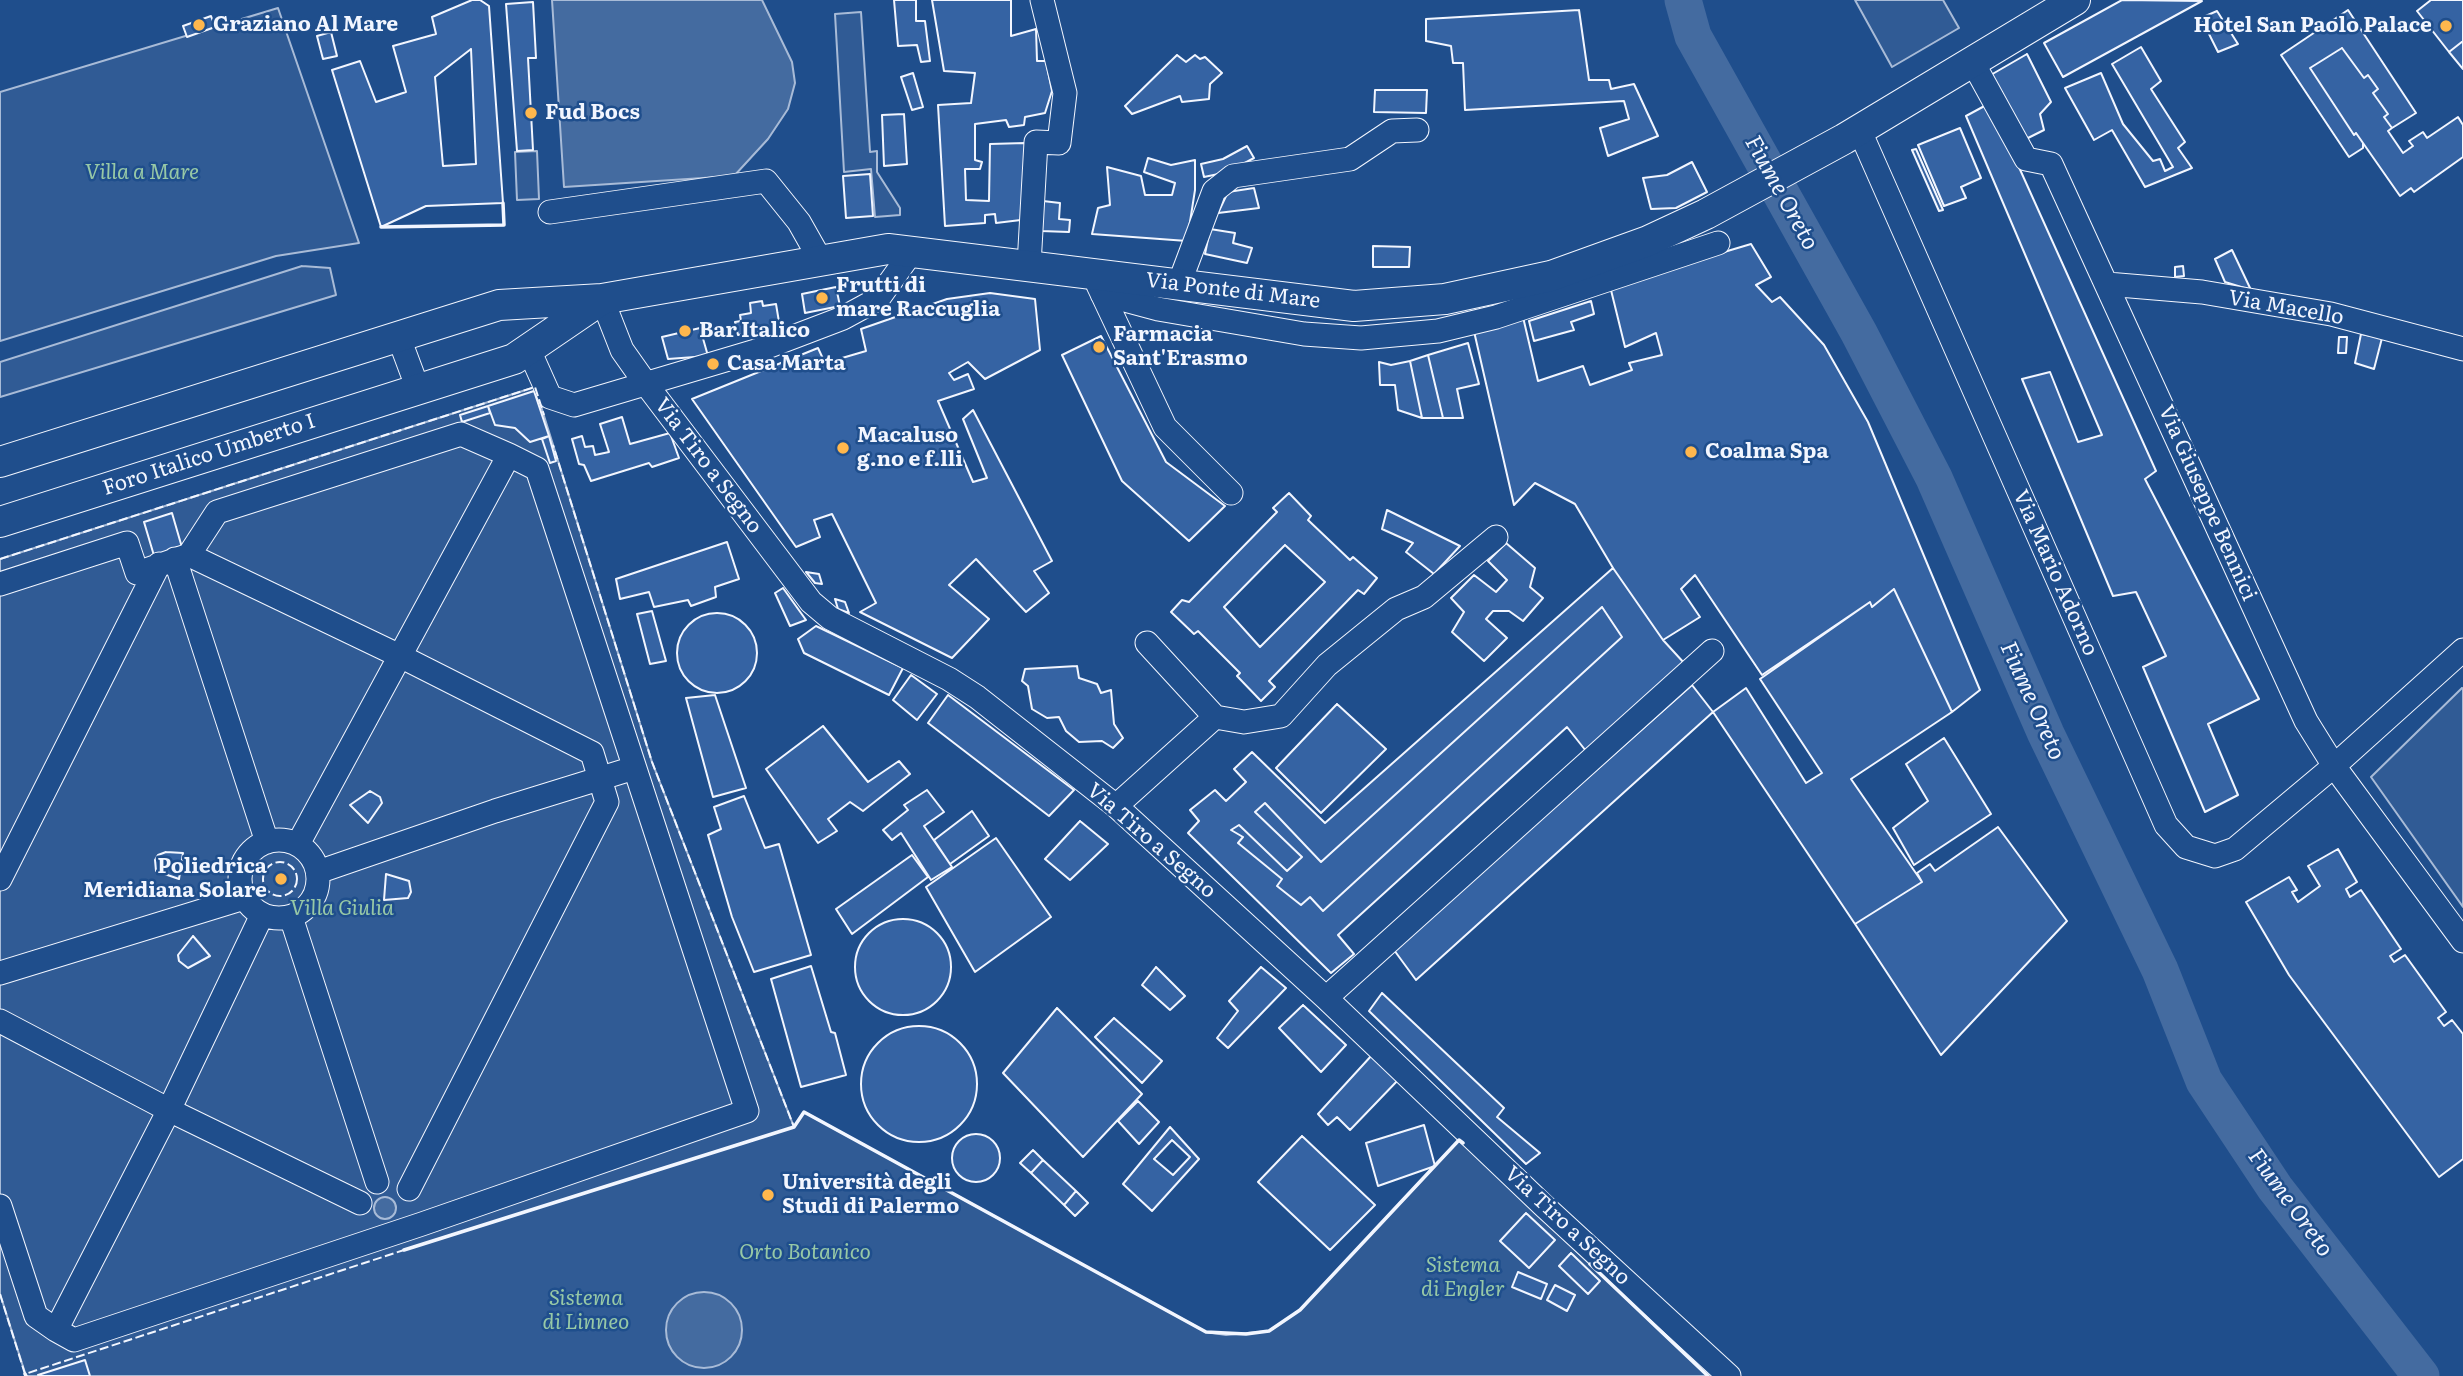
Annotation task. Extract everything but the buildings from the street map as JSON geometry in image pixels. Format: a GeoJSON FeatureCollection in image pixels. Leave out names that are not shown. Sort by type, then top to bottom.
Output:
{"type":"FeatureCollection","features":[{"type":"Feature","properties":{"kind":"main road","name":"Via Ponte di Mare"},"geometry":{"type":"LineString","coordinates":[[602,299],[888,249],[1028,265],[1097,284],[1179,284],[1354,306],[1445,299],[1551,276],[1648,241],[1706,214],[1851,134],[2075,0]]}},
{"type":"Feature","properties":{"kind":"main road"},"geometry":{"type":"LineString","coordinates":[[0,462],[499,305],[602,299]]}},
{"type":"Feature","properties":{"kind":"main road","name":"Foro Italico Umberto I"},"geometry":{"type":"LineString","coordinates":[[0,522],[514,359],[602,299]]}},
{"type":"Feature","properties":{"kind":"street"},"geometry":{"type":"LineString","coordinates":[[1028,265],[1036,142],[1059,143],[1065,93],[1042,0]]}},
{"type":"Feature","properties":{"kind":"street","name":"Via Giuseppe Bennici"},"geometry":{"type":"LineString","coordinates":[[1972,61],[2026,159],[2050,164],[2306,721],[2334,766],[2463,941]]}},
{"type":"Feature","properties":{"kind":"street"},"geometry":{"type":"LineString","coordinates":[[1179,284],[1214,191],[1233,176],[1350,159],[1392,131],[1417,130]]}},
{"type":"Feature","properties":{"kind":"street","name":"Via Mario Adorno"},"geometry":{"type":"LineString","coordinates":[[1851,134],[2166,825],[2186,847],[2215,856],[2235,849],[2334,766],[2463,650]]}},
{"type":"Feature","properties":{"kind":"street"},"geometry":{"type":"LineString","coordinates":[[550,212],[766,181],[799,222],[821,261]]}},
{"type":"Feature","properties":{"kind":"street"},"geometry":{"type":"LineString","coordinates":[[1097,284],[1158,309],[1304,334],[1361,338],[1438,331],[1496,317],[1718,243]]}},
{"type":"Feature","properties":{"kind":"street"},"geometry":{"type":"LineString","coordinates":[[529,350],[550,397],[574,405],[760,350],[843,318],[878,299],[913,250]]}},
{"type":"Feature","properties":{"kind":"street"},"geometry":{"type":"LineString","coordinates":[[1097,284],[1164,427],[1231,493]]}},
{"type":"Feature","properties":{"kind":"street","name":"Via Macello"},"geometry":{"type":"LineString","coordinates":[[2107,284],[2202,292],[2331,314],[2463,349]]}},
{"type":"Feature","properties":{"kind":"street","name":"Via Tiro a Segno"},"geometry":{"type":"LineString","coordinates":[[602,299],[622,350],[811,602],[830,618],[949,679],[977,697],[1116,806],[1326,998],[1544,1206],[1728,1376]]}},
{"type":"Feature","properties":{"kind":"street"},"geometry":{"type":"LineString","coordinates":[[399,338],[418,389]]}},
{"type":"Feature","properties":{"kind":"street"},"geometry":{"type":"LineString","coordinates":[[0,879],[175,560],[217,512],[461,433],[537,469],[747,1111],[422,1224],[74,1340],[36,1316],[0,1206]]}},
{"type":"Feature","properties":{"kind":"street"},"geometry":{"type":"LineString","coordinates":[[298,844],[402,657],[509,455]]}},
{"type":"Feature","properties":{"kind":"street"},"geometry":{"type":"LineString","coordinates":[[1147,643],[1215,717],[1244,722],[1280,716],[1327,665],[1396,609],[1424,597],[1496,537]]}},
{"type":"Feature","properties":{"kind":"street"},"geometry":{"type":"LineString","coordinates":[[0,584],[127,543],[137,572],[175,560],[402,657],[592,753],[607,802],[409,1189],[422,1224]]}},
{"type":"Feature","properties":{"kind":"street"},"geometry":{"type":"LineString","coordinates":[[175,560],[267,842]]}},
{"type":"Feature","properties":{"kind":"street"},"geometry":{"type":"LineString","coordinates":[[1326,998],[1712,651]]}},
{"type":"Feature","properties":{"kind":"street"},"geometry":{"type":"LineString","coordinates":[[1116,806],[1215,717]]}},
{"type":"Feature","properties":{"kind":"street"},"geometry":{"type":"LineString","coordinates":[[318,872],[495,811],[634,768]]}},
{"type":"Feature","properties":{"kind":"street"},"geometry":{"type":"LineString","coordinates":[[287,841],[298,844],[314,861],[318,872],[314,899],[291,917],[281,919],[262,915],[244,898],[240,877],[243,866],[255,849],[267,842],[287,841]]}},
{"type":"Feature","properties":{"kind":"street"},"geometry":{"type":"LineString","coordinates":[[0,973],[244,898]]}},
{"type":"Feature","properties":{"kind":"street"},"geometry":{"type":"LineString","coordinates":[[56,1330],[169,1110],[262,915]]}},
{"type":"Feature","properties":{"kind":"street"},"geometry":{"type":"LineString","coordinates":[[291,917],[377,1182]]}},
{"type":"Feature","properties":{"kind":"street"},"geometry":{"type":"LineString","coordinates":[[0,1021],[169,1110],[360,1203],[370,1241]]}},
{"type":"Feature","properties":{"kind":"street"},"geometry":{"type":"LineString","coordinates":[[377,1182],[409,1189]]}},
{"type":"Feature","properties":{"kind":"street"},"geometry":{"type":"LineString","coordinates":[[360,1203],[377,1182]]}},
{"type":"Feature","properties":{"kind":"shaded area"},"geometry":{"type":"Polygon","coordinates":[[[552,0],[762,0],[792,62],[795,83],[788,109],[768,139],[734,176],[564,187],[552,0]]]}},
{"type":"Feature","properties":{"kind":"shaded area"},"geometry":{"type":"Polygon","coordinates":[[[1855,0],[1943,0],[1959,28],[1892,67],[1855,0]]]}},
{"type":"Feature","properties":{"kind":"shaded area","name":"Villa a Mare"},"geometry":{"type":"Polygon","coordinates":[[[278,8],[359,243],[276,256],[0,341],[0,92],[278,8]]]}},
{"type":"Feature","properties":{"kind":"shaded area"},"geometry":{"type":"Polygon","coordinates":[[[861,12],[870,152],[877,151],[877,172],[900,208],[900,215],[875,217],[871,169],[844,172],[835,14],[861,12]]]}},
{"type":"Feature","properties":{"kind":"shaded area"},"geometry":{"type":"Polygon","coordinates":[[[537,151],[539,199],[517,200],[515,152],[537,151]]]}},
{"type":"Feature","properties":{"kind":"shaded area"},"geometry":{"type":"Polygon","coordinates":[[[302,266],[330,268],[336,295],[0,397],[0,362],[302,266]]]}},
{"type":"Feature","properties":{"kind":"shaded area","name":"Villa Giulia"},"geometry":{"type":"Polygon","coordinates":[[[535,387],[652,762],[794,1127],[804,1112],[1206,1332],[1226,1335],[1269,1331],[1300,1310],[1459,1140],[1708,1376],[26,1376],[0,1294],[0,559],[535,387]]]}},
{"type":"Feature","properties":{"kind":"shaded area"},"geometry":{"type":"Polygon","coordinates":[[[2463,689],[2463,907],[2371,777],[2463,689]]]}},
{"type":"Feature","properties":{"kind":"shaded area"},"geometry":{"type":"Polygon","coordinates":[[[385,1197],[393,1200],[396,1208],[393,1216],[385,1219],[377,1216],[374,1208],[377,1200],[385,1197]]]}},
{"type":"Feature","properties":{"kind":"shaded area"},"geometry":{"type":"Polygon","coordinates":[[[697,1292],[711,1292],[725,1298],[736,1309],[742,1330],[739,1345],[731,1357],[711,1368],[697,1368],[683,1362],[672,1351],[666,1337],[666,1323],[672,1309],[683,1298],[697,1292]]]}},
{"type":"Feature","properties":{"kind":"waterway","name":"Fiume Oreto"},"geometry":{"type":"LineString","coordinates":[[1683,0],[1693,36],[1859,333],[1934,478],[2046,734],[2160,970],[2204,1081],[2275,1188],[2421,1376]]}},
{"type":"Feature","properties":{"kind":"fence"},"geometry":{"type":"LineString","coordinates":[[0,559],[535,387],[544,415]]}},
{"type":"Feature","properties":{"kind":"fence"},"geometry":{"type":"LineString","coordinates":[[0,1294],[25,1374],[404,1250],[794,1127],[652,762],[553,445]]}},
{"type":"Feature","properties":{"kind":"fence"},"geometry":{"type":"LineString","coordinates":[[280,862],[292,867],[297,879],[292,891],[280,896],[268,891],[263,879],[268,867],[280,862]]}},
{"type":"Feature","properties":{"kind":"wall"},"geometry":{"type":"LineString","coordinates":[[381,227],[504,225],[503,203]]}},
{"type":"Feature","properties":{"kind":"wall"},"geometry":{"type":"LineString","coordinates":[[404,1250],[794,1127],[804,1112],[1206,1332],[1246,1334],[1269,1331],[1300,1310],[1459,1140],[1463,1143]]}},
{"type":"Feature","properties":{"kind":"wall"},"geometry":{"type":"LineString","coordinates":[[1590,1264],[1708,1376]]}},
{"type":"Feature","properties":{"kind":"place","name":"Graziano Al Mare"},"geometry":{"type":"Point","coordinates":[199,25]}},
{"type":"Feature","properties":{"kind":"place","name":"Hotel San Paolo Palace"},"geometry":{"type":"Point","coordinates":[2446,26]}},
{"type":"Feature","properties":{"kind":"place","name":"Fud Bocs"},"geometry":{"type":"Point","coordinates":[531,113]}},
{"type":"Feature","properties":{"kind":"place","name":"Frutti di mare Raccuglia"},"geometry":{"type":"Point","coordinates":[822,298]}},
{"type":"Feature","properties":{"kind":"place","name":"Bar Italico"},"geometry":{"type":"Point","coordinates":[685,331]}},
{"type":"Feature","properties":{"kind":"place","name":"Farmacia Sant'Erasmo"},"geometry":{"type":"Point","coordinates":[1099,347]}},
{"type":"Feature","properties":{"kind":"place","name":"Casa Marta"},"geometry":{"type":"Point","coordinates":[713,364]}},
{"type":"Feature","properties":{"kind":"place","name":"Macaluso g.no e f.lli"},"geometry":{"type":"Point","coordinates":[843,448]}},
{"type":"Feature","properties":{"kind":"place","name":"Coalma Spa"},"geometry":{"type":"Point","coordinates":[1691,452]}},
{"type":"Feature","properties":{"kind":"place","name":"Poliedrica Meridiana Solare"},"geometry":{"type":"Point","coordinates":[281,879]}},
{"type":"Feature","properties":{"kind":"place","name":"Università degli Studi di Palermo"},"geometry":{"type":"Point","coordinates":[768,1195]}},
{"type":"Feature","properties":{"kind":"park label","name":"Orto Botanico"},"geometry":{"type":"Point","coordinates":[805,1253]}},
{"type":"Feature","properties":{"kind":"park label","name":"Sistema di Engler"},"geometry":{"type":"Point","coordinates":[1463,1278]}},
{"type":"Feature","properties":{"kind":"park label","name":"Sistema di Linneo"},"geometry":{"type":"Point","coordinates":[586,1311]}}]}
